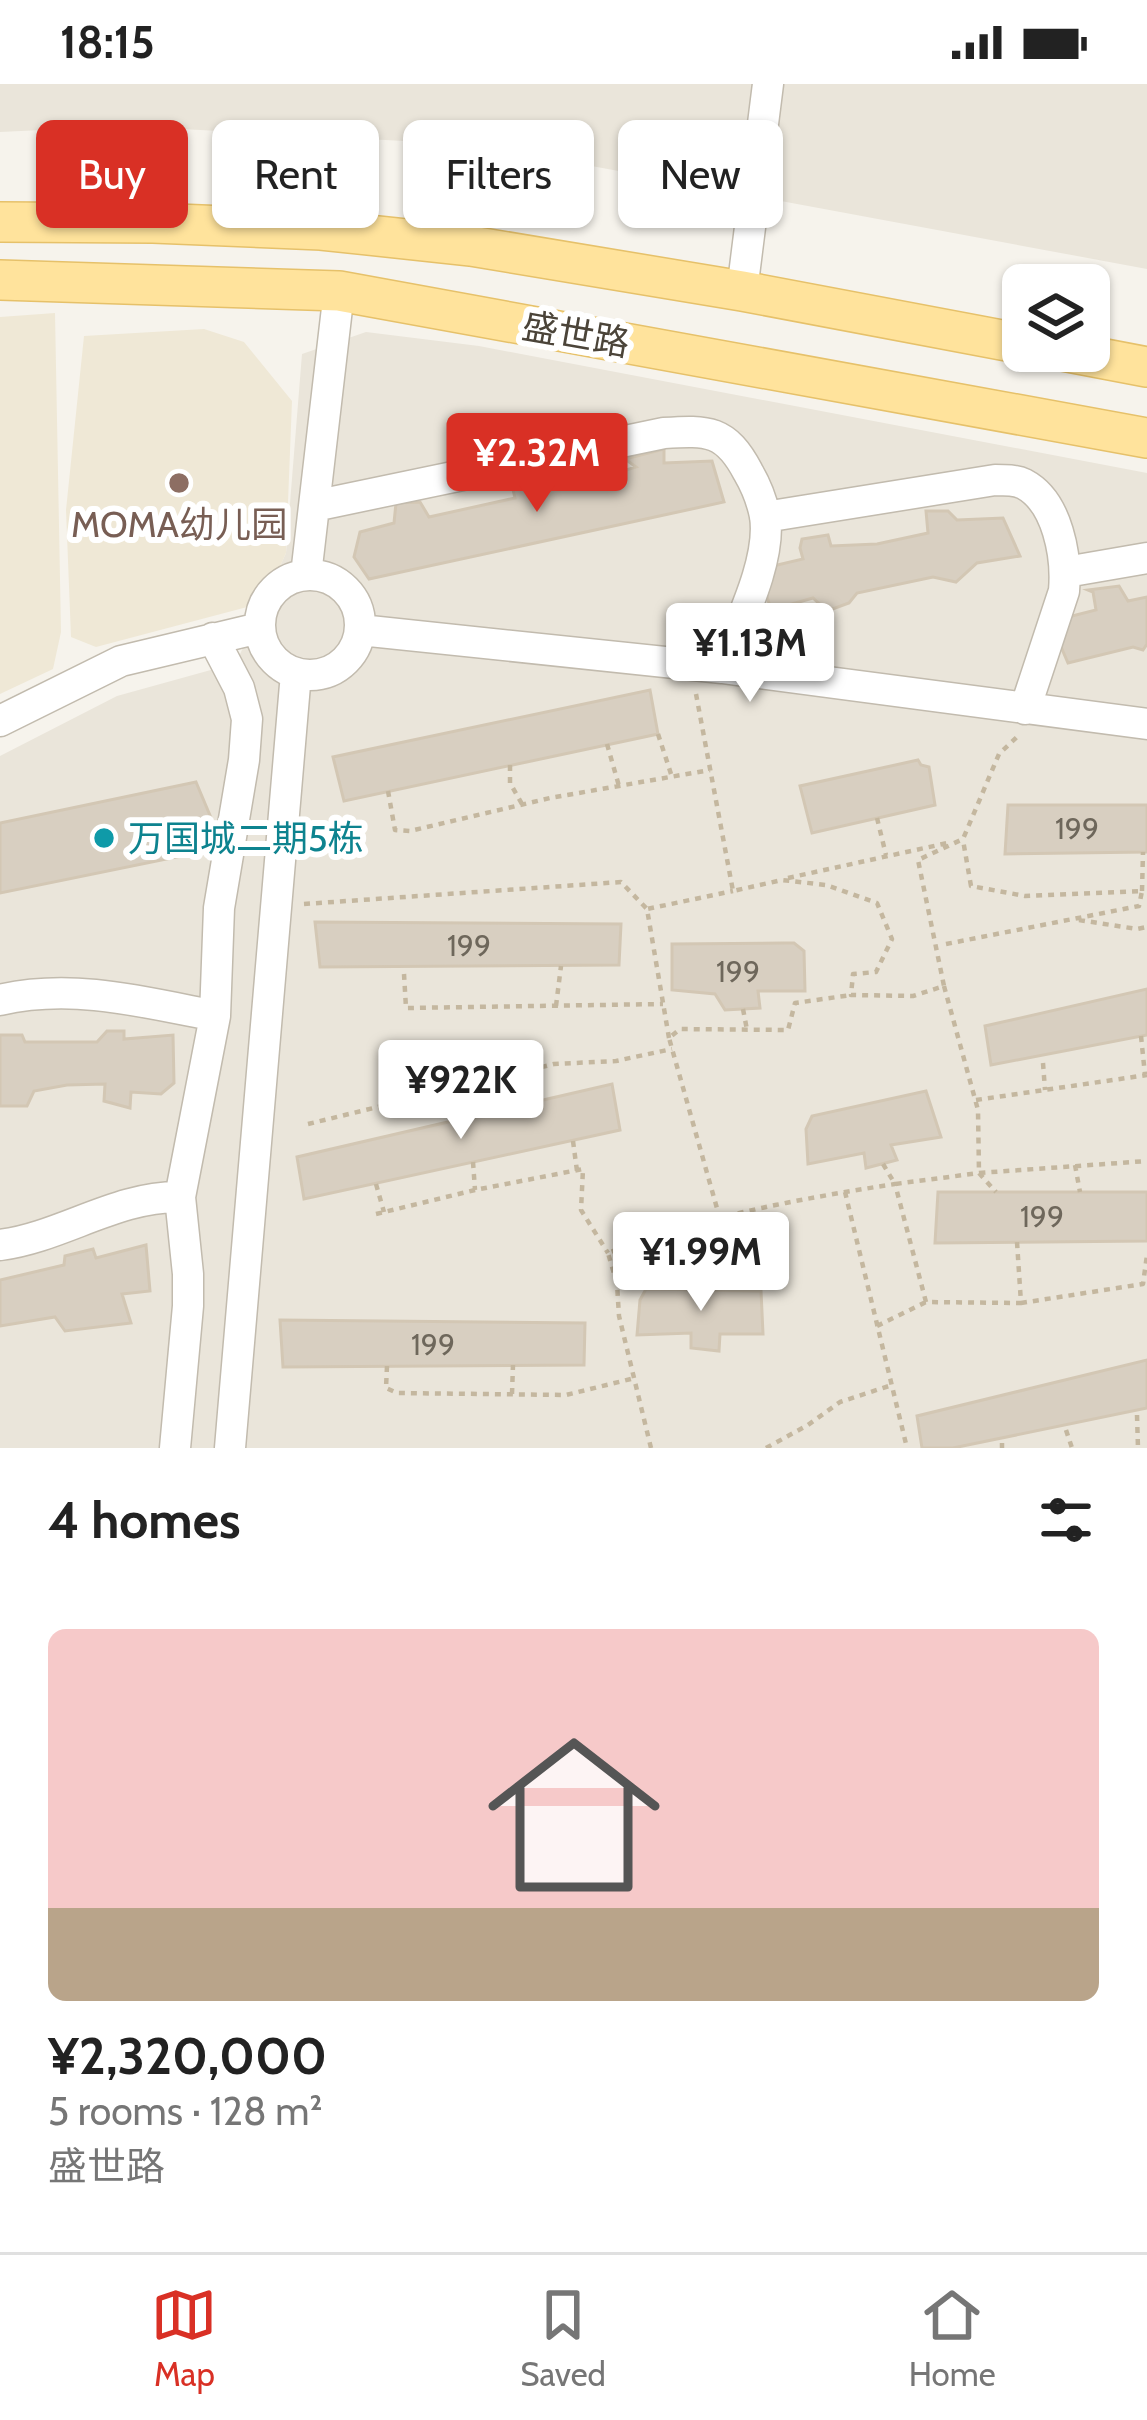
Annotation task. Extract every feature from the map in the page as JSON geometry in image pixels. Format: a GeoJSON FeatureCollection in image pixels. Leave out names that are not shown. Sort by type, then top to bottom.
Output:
{"type":"FeatureCollection","features":[{"type":"Feature","properties":{"kind":"main road","name":"盛世路"},"geometry":{"type":"LineString","coordinates":[[0,222],[321,230],[471,246],[1002,340]]}},
{"type":"Feature","properties":{"kind":"main road","name":"盛世路"},"geometry":{"type":"LineString","coordinates":[[0,280],[339,292],[1147,438]]}},
{"type":"Feature","properties":{"kind":"main road"},"geometry":{"type":"LineString","coordinates":[[1110,360],[1147,367]]}},
{"type":"Feature","properties":{"kind":"street"},"geometry":{"type":"LineString","coordinates":[[742,291],[768,84]]}},
{"type":"Feature","properties":{"kind":"street"},"geometry":{"type":"LineString","coordinates":[[307,575],[339,292]]}},
{"type":"Feature","properties":{"kind":"street"},"geometry":{"type":"LineString","coordinates":[[314,506],[664,433],[701,430],[722,437],[738,452],[752,479],[765,517],[764,546],[757,575],[706,666]]}},
{"type":"Feature","properties":{"kind":"street"},"geometry":{"type":"LineString","coordinates":[[765,517],[995,480],[1021,481],[1037,493],[1053,519],[1066,572],[1024,721]]}},
{"type":"Feature","properties":{"kind":"street"},"geometry":{"type":"LineString","coordinates":[[1066,572],[1147,558]]}},
{"type":"Feature","properties":{"kind":"street"},"geometry":{"type":"LineString","coordinates":[[0,721],[121,661],[213,638],[275,652],[314,675],[345,661],[360,630],[358,613],[340,584],[307,575],[278,586],[261,612],[275,652],[276,905],[230,1448]]}},
{"type":"Feature","properties":{"kind":"street"},"geometry":{"type":"LineString","coordinates":[[360,630],[706,666],[1024,721],[1147,724]]}},
{"type":"Feature","properties":{"kind":"street"},"geometry":{"type":"LineString","coordinates":[[175,1448],[188,1306],[180,1197],[215,1016],[220,908],[247,719],[239,688],[213,638]]}},
{"type":"Feature","properties":{"kind":"street"},"geometry":{"type":"LineString","coordinates":[[239,688],[275,652]]}},
{"type":"Feature","properties":{"kind":"street"},"geometry":{"type":"LineString","coordinates":[[0,1000],[96,993],[215,1016]]}},
{"type":"Feature","properties":{"kind":"street"},"geometry":{"type":"LineString","coordinates":[[0,1245],[137,1202],[180,1197]]}},
{"type":"Feature","properties":{"kind":"path"},"geometry":{"type":"LineString","coordinates":[[706,666],[710,770],[733,891]]}},
{"type":"Feature","properties":{"kind":"path"},"geometry":{"type":"LineString","coordinates":[[1024,721],[999,754],[963,839],[970,886],[1025,896],[1142,891]]}},
{"type":"Feature","properties":{"kind":"path"},"geometry":{"type":"LineString","coordinates":[[658,734],[671,777]]}},
{"type":"Feature","properties":{"kind":"path"},"geometry":{"type":"LineString","coordinates":[[607,744],[620,787]]}},
{"type":"Feature","properties":{"kind":"path"},"geometry":{"type":"LineString","coordinates":[[510,765],[511,783],[522,804]]}},
{"type":"Feature","properties":{"kind":"path"},"geometry":{"type":"LineString","coordinates":[[388,791],[395,830],[410,831],[522,804],[710,770]]}},
{"type":"Feature","properties":{"kind":"path"},"geometry":{"type":"LineString","coordinates":[[877,818],[886,855]]}},
{"type":"Feature","properties":{"kind":"path"},"geometry":{"type":"LineString","coordinates":[[646,909],[963,839]]}},
{"type":"Feature","properties":{"kind":"path"},"geometry":{"type":"LineString","coordinates":[[963,839],[918,860],[944,986],[978,1110],[979,1173],[996,1192]]}},
{"type":"Feature","properties":{"kind":"path"},"geometry":{"type":"LineString","coordinates":[[946,944],[1139,905],[1143,852]]}},
{"type":"Feature","properties":{"kind":"path"},"geometry":{"type":"LineString","coordinates":[[782,880],[826,885],[878,902],[892,939],[876,972],[853,974],[851,995]]}},
{"type":"Feature","properties":{"kind":"path"},"geometry":{"type":"LineString","coordinates":[[276,905],[620,882],[646,909],[669,1039],[720,1219]]}},
{"type":"Feature","properties":{"kind":"path"},"geometry":{"type":"LineString","coordinates":[[1073,919],[1147,927]]}},
{"type":"Feature","properties":{"kind":"path"},"geometry":{"type":"LineString","coordinates":[[556,1006],[562,966]]}},
{"type":"Feature","properties":{"kind":"path"},"geometry":{"type":"LineString","coordinates":[[404,974],[406,1008],[664,1004]]}},
{"type":"Feature","properties":{"kind":"path"},"geometry":{"type":"LineString","coordinates":[[669,1039],[680,1029],[788,1030],[795,1004],[851,995],[913,996],[944,986]]}},
{"type":"Feature","properties":{"kind":"path"},"geometry":{"type":"LineString","coordinates":[[743,1009],[747,1030]]}},
{"type":"Feature","properties":{"kind":"path"},"geometry":{"type":"LineString","coordinates":[[976,1100],[1146,1075],[1141,1036]]}},
{"type":"Feature","properties":{"kind":"path"},"geometry":{"type":"LineString","coordinates":[[308,1124],[554,1064],[616,1060],[672,1049]]}},
{"type":"Feature","properties":{"kind":"path"},"geometry":{"type":"LineString","coordinates":[[1043,1063],[1045,1090]]}},
{"type":"Feature","properties":{"kind":"path"},"geometry":{"type":"LineString","coordinates":[[573,1141],[577,1171]]}},
{"type":"Feature","properties":{"kind":"path"},"geometry":{"type":"LineString","coordinates":[[608,1253],[660,1233],[845,1192],[979,1173],[1147,1161]]}},
{"type":"Feature","properties":{"kind":"path"},"geometry":{"type":"LineString","coordinates":[[473,1162],[475,1190]]}},
{"type":"Feature","properties":{"kind":"path"},"geometry":{"type":"LineString","coordinates":[[883,1164],[896,1184],[926,1302]]}},
{"type":"Feature","properties":{"kind":"path"},"geometry":{"type":"LineString","coordinates":[[1075,1165],[1080,1192]]}},
{"type":"Feature","properties":{"kind":"path"},"geometry":{"type":"LineString","coordinates":[[376,1184],[380,1213],[583,1169],[581,1210],[608,1253],[651,1448]]}},
{"type":"Feature","properties":{"kind":"path"},"geometry":{"type":"LineString","coordinates":[[845,1192],[907,1448]]}},
{"type":"Feature","properties":{"kind":"path"},"geometry":{"type":"LineString","coordinates":[[1017,1242],[1021,1303]]}},
{"type":"Feature","properties":{"kind":"path"},"geometry":{"type":"LineString","coordinates":[[878,1327],[926,1302],[1021,1303],[1143,1285],[1147,1255]]}},
{"type":"Feature","properties":{"kind":"path"},"geometry":{"type":"LineString","coordinates":[[512,1394],[513,1365]]}},
{"type":"Feature","properties":{"kind":"path"},"geometry":{"type":"LineString","coordinates":[[387,1366],[386,1388],[397,1393],[566,1395],[635,1378]]}},
{"type":"Feature","properties":{"kind":"path"},"geometry":{"type":"LineString","coordinates":[[766,1448],[840,1402],[892,1385]]}},
{"type":"Feature","properties":{"kind":"path"},"geometry":{"type":"LineString","coordinates":[[1137,1415],[1138,1448]]}},
{"type":"Feature","properties":{"kind":"path"},"geometry":{"type":"LineString","coordinates":[[1066,1430],[1072,1448]]}},
{"type":"Feature","properties":{"kind":"shaded area"},"geometry":{"type":"Polygon","coordinates":[[[0,84],[1147,84],[1147,269],[783,201],[783,120],[618,120],[618,171],[594,166],[594,120],[403,120],[403,141],[379,140],[379,120],[212,120],[212,131],[188,129],[188,120],[36,120],[36,130],[0,132],[0,84]]]}},
{"type":"Feature","properties":{"kind":"shaded area"},"geometry":{"type":"Polygon","coordinates":[[[55,313],[61,632],[53,669],[0,694],[0,317],[55,313]]]}},
{"type":"Feature","properties":{"kind":"shaded area","name":"MOMA幼儿园"},"geometry":{"type":"Polygon","coordinates":[[[204,329],[244,342],[292,401],[286,553],[251,606],[96,647],[71,637],[66,510],[84,336],[204,329]]]}},
{"type":"Feature","properties":{"kind":"shaded area"},"geometry":{"type":"Polygon","coordinates":[[[366,332],[479,346],[1147,473],[1147,1448],[0,1448],[0,756],[117,696],[236,663],[286,553],[302,354],[366,332]]]}},
{"type":"Feature","properties":{"kind":"building"},"geometry":{"type":"Polygon","coordinates":[[[664,449],[664,463],[712,461],[724,502],[369,579],[354,557],[360,532],[394,523],[396,503],[420,502],[429,517],[515,498],[510,477],[543,474],[550,484],[591,481],[636,467],[625,459],[664,449]]]}},
{"type":"Feature","properties":{"kind":"building"},"geometry":{"type":"Polygon","coordinates":[[[926,511],[948,511],[957,520],[1003,518],[1020,556],[977,563],[956,582],[933,577],[857,593],[849,603],[827,611],[813,598],[771,610],[765,590],[773,566],[803,559],[802,539],[828,535],[831,546],[877,544],[928,533],[926,511]]]}},
{"type":"Feature","properties":{"kind":"building"},"geometry":{"type":"Polygon","coordinates":[[[1119,586],[1128,601],[1147,597],[1147,644],[1143,650],[1133,647],[1068,663],[1056,635],[1064,618],[1096,610],[1093,592],[1088,590],[1119,586]]]}},
{"type":"Feature","properties":{"kind":"building"},"geometry":{"type":"Polygon","coordinates":[[[650,690],[658,734],[344,801],[333,757],[650,690]]]}},
{"type":"Feature","properties":{"kind":"building"},"geometry":{"type":"Polygon","coordinates":[[[918,760],[929,767],[935,805],[812,833],[800,786],[918,760]]]}},
{"type":"Feature","properties":{"kind":"building","name":"万国城二期5栋"},"geometry":{"type":"Polygon","coordinates":[[[196,782],[214,825],[201,852],[0,893],[0,823],[196,782]]]}},
{"type":"Feature","properties":{"kind":"building"},"geometry":{"type":"Polygon","coordinates":[[[1008,805],[1147,805],[1147,852],[1005,854],[1008,805]]]}},
{"type":"Feature","properties":{"kind":"building"},"geometry":{"type":"Polygon","coordinates":[[[315,922],[621,924],[619,965],[320,967],[315,922]]]}},
{"type":"Feature","properties":{"kind":"building"},"geometry":{"type":"Polygon","coordinates":[[[794,943],[804,951],[805,991],[758,991],[760,1008],[725,1010],[715,994],[672,990],[672,944],[794,943]]]}},
{"type":"Feature","properties":{"kind":"building"},"geometry":{"type":"Polygon","coordinates":[[[1147,989],[1147,1035],[991,1065],[985,1026],[1147,989]]]}},
{"type":"Feature","properties":{"kind":"building"},"geometry":{"type":"Polygon","coordinates":[[[107,1031],[124,1031],[124,1039],[173,1035],[174,1083],[161,1094],[131,1092],[130,1108],[104,1101],[105,1084],[34,1091],[27,1106],[0,1106],[0,1035],[22,1035],[25,1042],[97,1042],[107,1031]]]}},
{"type":"Feature","properties":{"kind":"building"},"geometry":{"type":"Polygon","coordinates":[[[612,1084],[620,1130],[304,1199],[297,1157],[612,1084]]]}},
{"type":"Feature","properties":{"kind":"building"},"geometry":{"type":"Polygon","coordinates":[[[926,1091],[941,1137],[891,1145],[897,1160],[866,1168],[864,1153],[808,1164],[806,1129],[812,1116],[926,1091]]]}},
{"type":"Feature","properties":{"kind":"building"},"geometry":{"type":"Polygon","coordinates":[[[938,1192],[1147,1192],[1147,1241],[935,1243],[938,1192]]]}},
{"type":"Feature","properties":{"kind":"building"},"geometry":{"type":"Polygon","coordinates":[[[146,1245],[150,1291],[122,1294],[131,1323],[65,1331],[55,1317],[0,1326],[0,1280],[64,1265],[65,1256],[93,1249],[96,1258],[146,1245]]]}},
{"type":"Feature","properties":{"kind":"building"},"geometry":{"type":"Polygon","coordinates":[[[646,1289],[761,1291],[763,1334],[720,1334],[719,1351],[691,1348],[691,1333],[637,1335],[640,1300],[646,1289]]]}},
{"type":"Feature","properties":{"kind":"building"},"geometry":{"type":"Polygon","coordinates":[[[280,1320],[585,1323],[584,1365],[283,1367],[280,1320]]]}},
{"type":"Feature","properties":{"kind":"building"},"geometry":{"type":"Polygon","coordinates":[[[1147,1360],[1147,1408],[953,1448],[922,1448],[917,1416],[1147,1360]]]}},
{"type":"Feature","properties":{"kind":"place","name":"MOMA幼儿园"},"geometry":{"type":"Point","coordinates":[179,483]}},
{"type":"Feature","properties":{"kind":"place","name":"万国城二期5栋"},"geometry":{"type":"Point","coordinates":[104,838]}}]}
